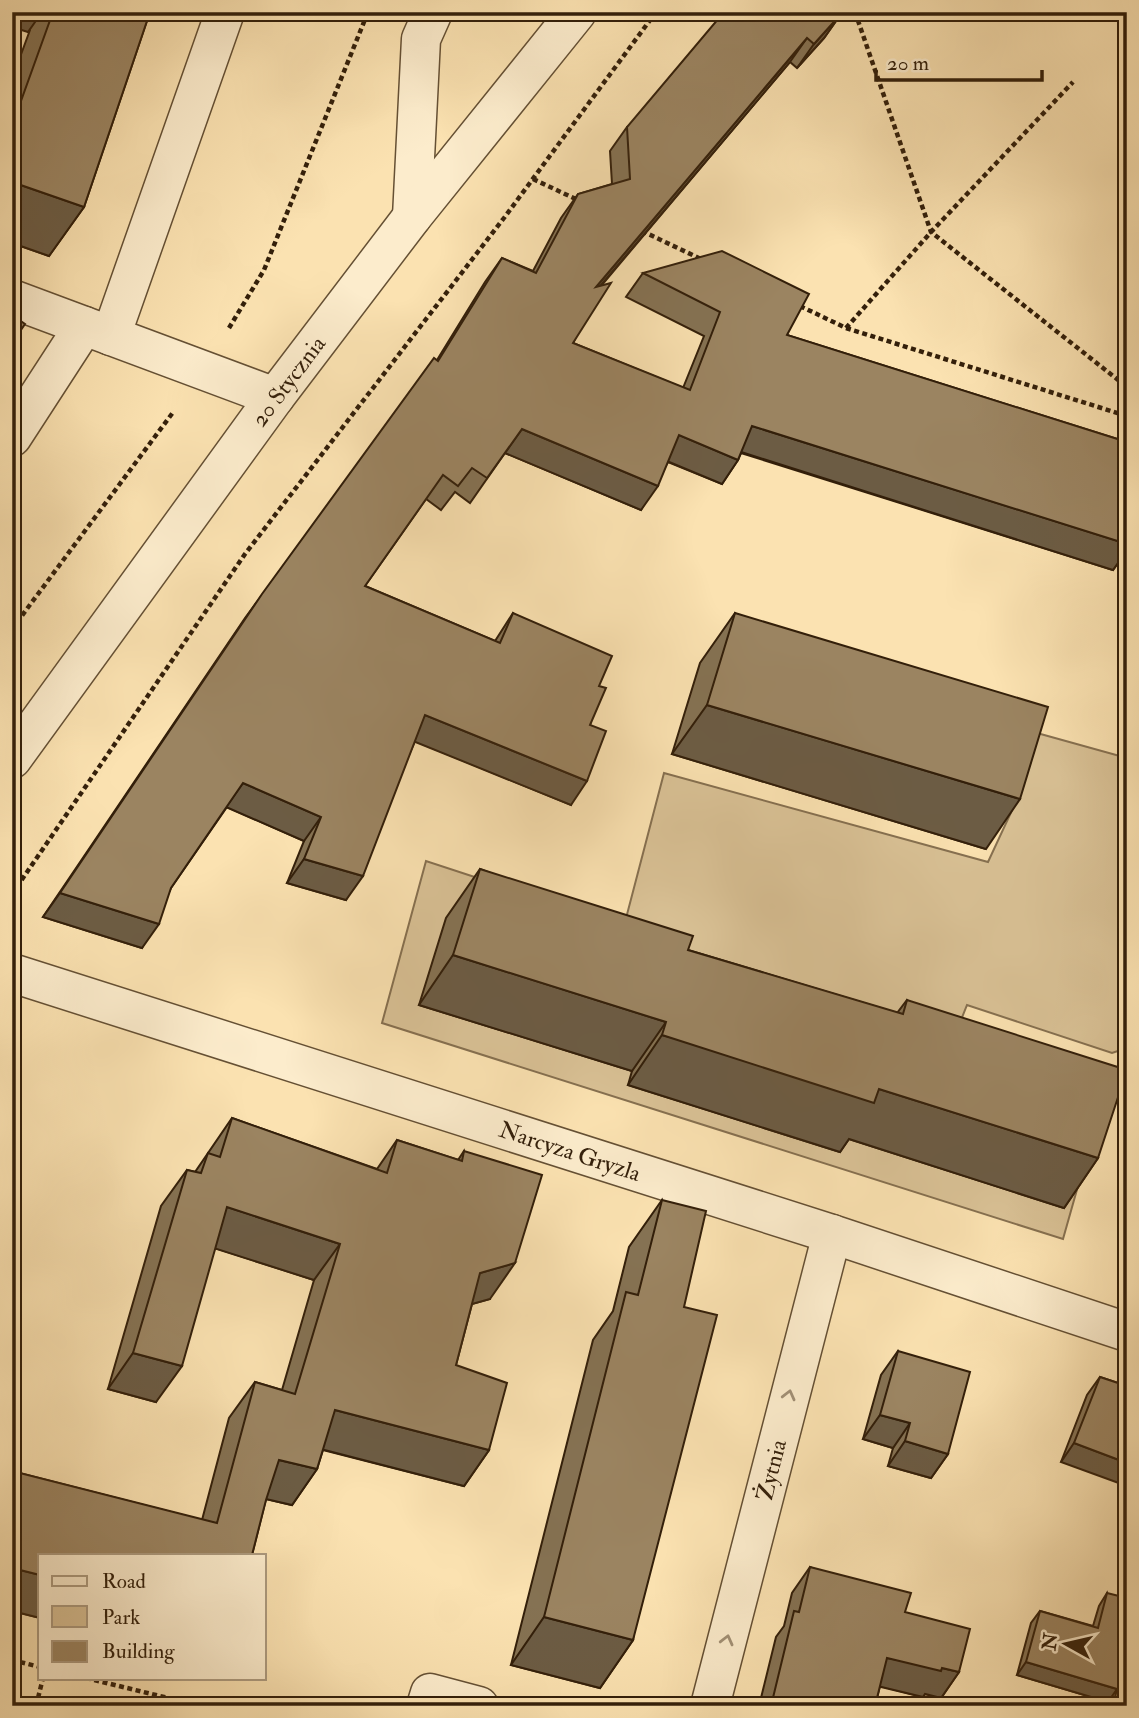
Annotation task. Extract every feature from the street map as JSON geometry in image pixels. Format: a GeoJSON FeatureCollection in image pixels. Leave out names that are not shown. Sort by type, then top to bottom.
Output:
{"type":"FeatureCollection","features":[{"type":"Feature","properties":{"kind":"street"},"geometry":{"type":"LineString","coordinates":[[12,437],[98,331],[225,12]]}},
{"type":"Feature","properties":{"kind":"street"},"geometry":{"type":"LineString","coordinates":[[412,217],[421,39],[433,12]]}},
{"type":"Feature","properties":{"kind":"street","name":"20 Stycznia"},"geometry":{"type":"LineString","coordinates":[[12,760],[275,397],[412,217],[577,12]]}},
{"type":"Feature","properties":{"kind":"street"},"geometry":{"type":"LineString","coordinates":[[12,299],[275,397]]}},
{"type":"Feature","properties":{"kind":"street","name":"Narcyza Gryzla"},"geometry":{"type":"LineString","coordinates":[[12,973],[832,1234],[1127,1332]]}},
{"type":"Feature","properties":{"kind":"street","name":"Żytnia"},"geometry":{"type":"LineString","coordinates":[[710,1706],[832,1234]]}},
{"type":"Feature","properties":{"kind":"street"},"geometry":{"type":"LineString","coordinates":[[426,1706],[430,1693],[479,1706]]}},
{"type":"Feature","properties":{"kind":"path"},"geometry":{"type":"LineString","coordinates":[[12,629],[203,370],[264,270],[368,12]]}},
{"type":"Feature","properties":{"kind":"path"},"geometry":{"type":"LineString","coordinates":[[12,894],[245,554],[533,179],[656,12]]}},
{"type":"Feature","properties":{"kind":"path"},"geometry":{"type":"LineString","coordinates":[[855,12],[930,232],[1127,387]]}},
{"type":"Feature","properties":{"kind":"path"},"geometry":{"type":"LineString","coordinates":[[846,328],[930,232],[1073,82]]}},
{"type":"Feature","properties":{"kind":"path"},"geometry":{"type":"LineString","coordinates":[[533,179],[583,203]]}},
{"type":"Feature","properties":{"kind":"path"},"geometry":{"type":"LineString","coordinates":[[633,227],[708,262]]}},
{"type":"Feature","properties":{"kind":"path"},"geometry":{"type":"LineString","coordinates":[[796,304],[846,328],[1127,416]]}},
{"type":"Feature","properties":{"kind":"path"},"geometry":{"type":"LineString","coordinates":[[12,1660],[38,1666]]}},
{"type":"Feature","properties":{"kind":"path"},"geometry":{"type":"LineString","coordinates":[[36,1706],[42,1680]]}},
{"type":"Feature","properties":{"kind":"path"},"geometry":{"type":"LineString","coordinates":[[94,1680],[201,1706]]}},
{"type":"Feature","properties":{"kind":"green space"},"geometry":{"type":"Polygon","coordinates":[[[1037,733],[1127,758],[1127,1048],[1112,1053],[967,1005],[957,1030],[1106,1087],[1063,1239],[382,1023],[426,861],[624,926],[664,773],[988,862],[1015,804],[1037,733]]]}},
{"type":"Feature","properties":{"kind":"building"},"geometry":{"type":"Polygon","coordinates":[[[53,12],[150,12],[84,207],[12,182],[12,126],[53,12]]]}},
{"type":"Feature","properties":{"kind":"building"},"geometry":{"type":"Polygon","coordinates":[[[724,12],[841,14],[814,44],[807,38],[596,287],[611,283],[573,343],[690,390],[720,312],[643,273],[722,251],[809,294],[787,335],[1127,442],[1127,544],[752,426],[738,460],[679,435],[658,486],[522,429],[487,478],[472,468],[458,486],[443,475],[365,586],[500,643],[513,613],[612,656],[599,686],[606,688],[590,725],[606,731],[587,781],[425,715],[363,876],[304,859],[321,817],[243,783],[171,888],[159,924],[60,893],[262,594],[434,358],[438,361],[502,258],[536,273],[578,194],[630,179],[627,127],[724,12]]]}},
{"type":"Feature","properties":{"kind":"building"},"geometry":{"type":"Polygon","coordinates":[[[12,315],[25,324],[12,343],[12,315]]]}},
{"type":"Feature","properties":{"kind":"building"},"geometry":{"type":"Polygon","coordinates":[[[735,613],[1048,707],[1020,799],[707,705],[735,613]]]}},
{"type":"Feature","properties":{"kind":"building"},"geometry":{"type":"Polygon","coordinates":[[[480,869],[693,936],[688,950],[903,1014],[907,1000],[1127,1070],[1098,1158],[879,1089],[874,1103],[662,1035],[666,1022],[453,955],[480,869]]]}},
{"type":"Feature","properties":{"kind":"building"},"geometry":{"type":"Polygon","coordinates":[[[232,1118],[387,1173],[397,1140],[462,1161],[464,1151],[542,1175],[515,1263],[480,1273],[456,1365],[507,1383],[489,1450],[335,1410],[317,1469],[279,1460],[252,1554],[38,1554],[38,1574],[12,1568],[12,1471],[217,1523],[255,1382],[295,1394],[340,1244],[227,1207],[182,1366],[133,1353],[187,1170],[201,1173],[208,1153],[220,1157],[232,1118]]]}},
{"type":"Feature","properties":{"kind":"building"},"geometry":{"type":"Polygon","coordinates":[[[662,1200],[706,1211],[684,1307],[717,1315],[633,1640],[544,1617],[626,1292],[638,1295],[662,1200]]]}},
{"type":"Feature","properties":{"kind":"building"},"geometry":{"type":"Polygon","coordinates":[[[898,1351],[970,1372],[948,1454],[905,1441],[910,1423],[880,1415],[898,1351]]]}},
{"type":"Feature","properties":{"kind":"building"},"geometry":{"type":"Polygon","coordinates":[[[1100,1377],[1127,1386],[1127,1463],[1074,1443],[1100,1377]]]}},
{"type":"Feature","properties":{"kind":"building"},"geometry":{"type":"Polygon","coordinates":[[[810,1567],[911,1593],[905,1612],[970,1629],[959,1672],[942,1668],[941,1671],[887,1658],[875,1706],[771,1706],[794,1611],[799,1612],[810,1567]]]}},
{"type":"Feature","properties":{"kind":"building"},"geometry":{"type":"Polygon","coordinates":[[[1107,1593],[1127,1598],[1127,1705],[1114,1701],[1117,1689],[1026,1662],[1040,1611],[1098,1628],[1107,1593]]]}}]}
